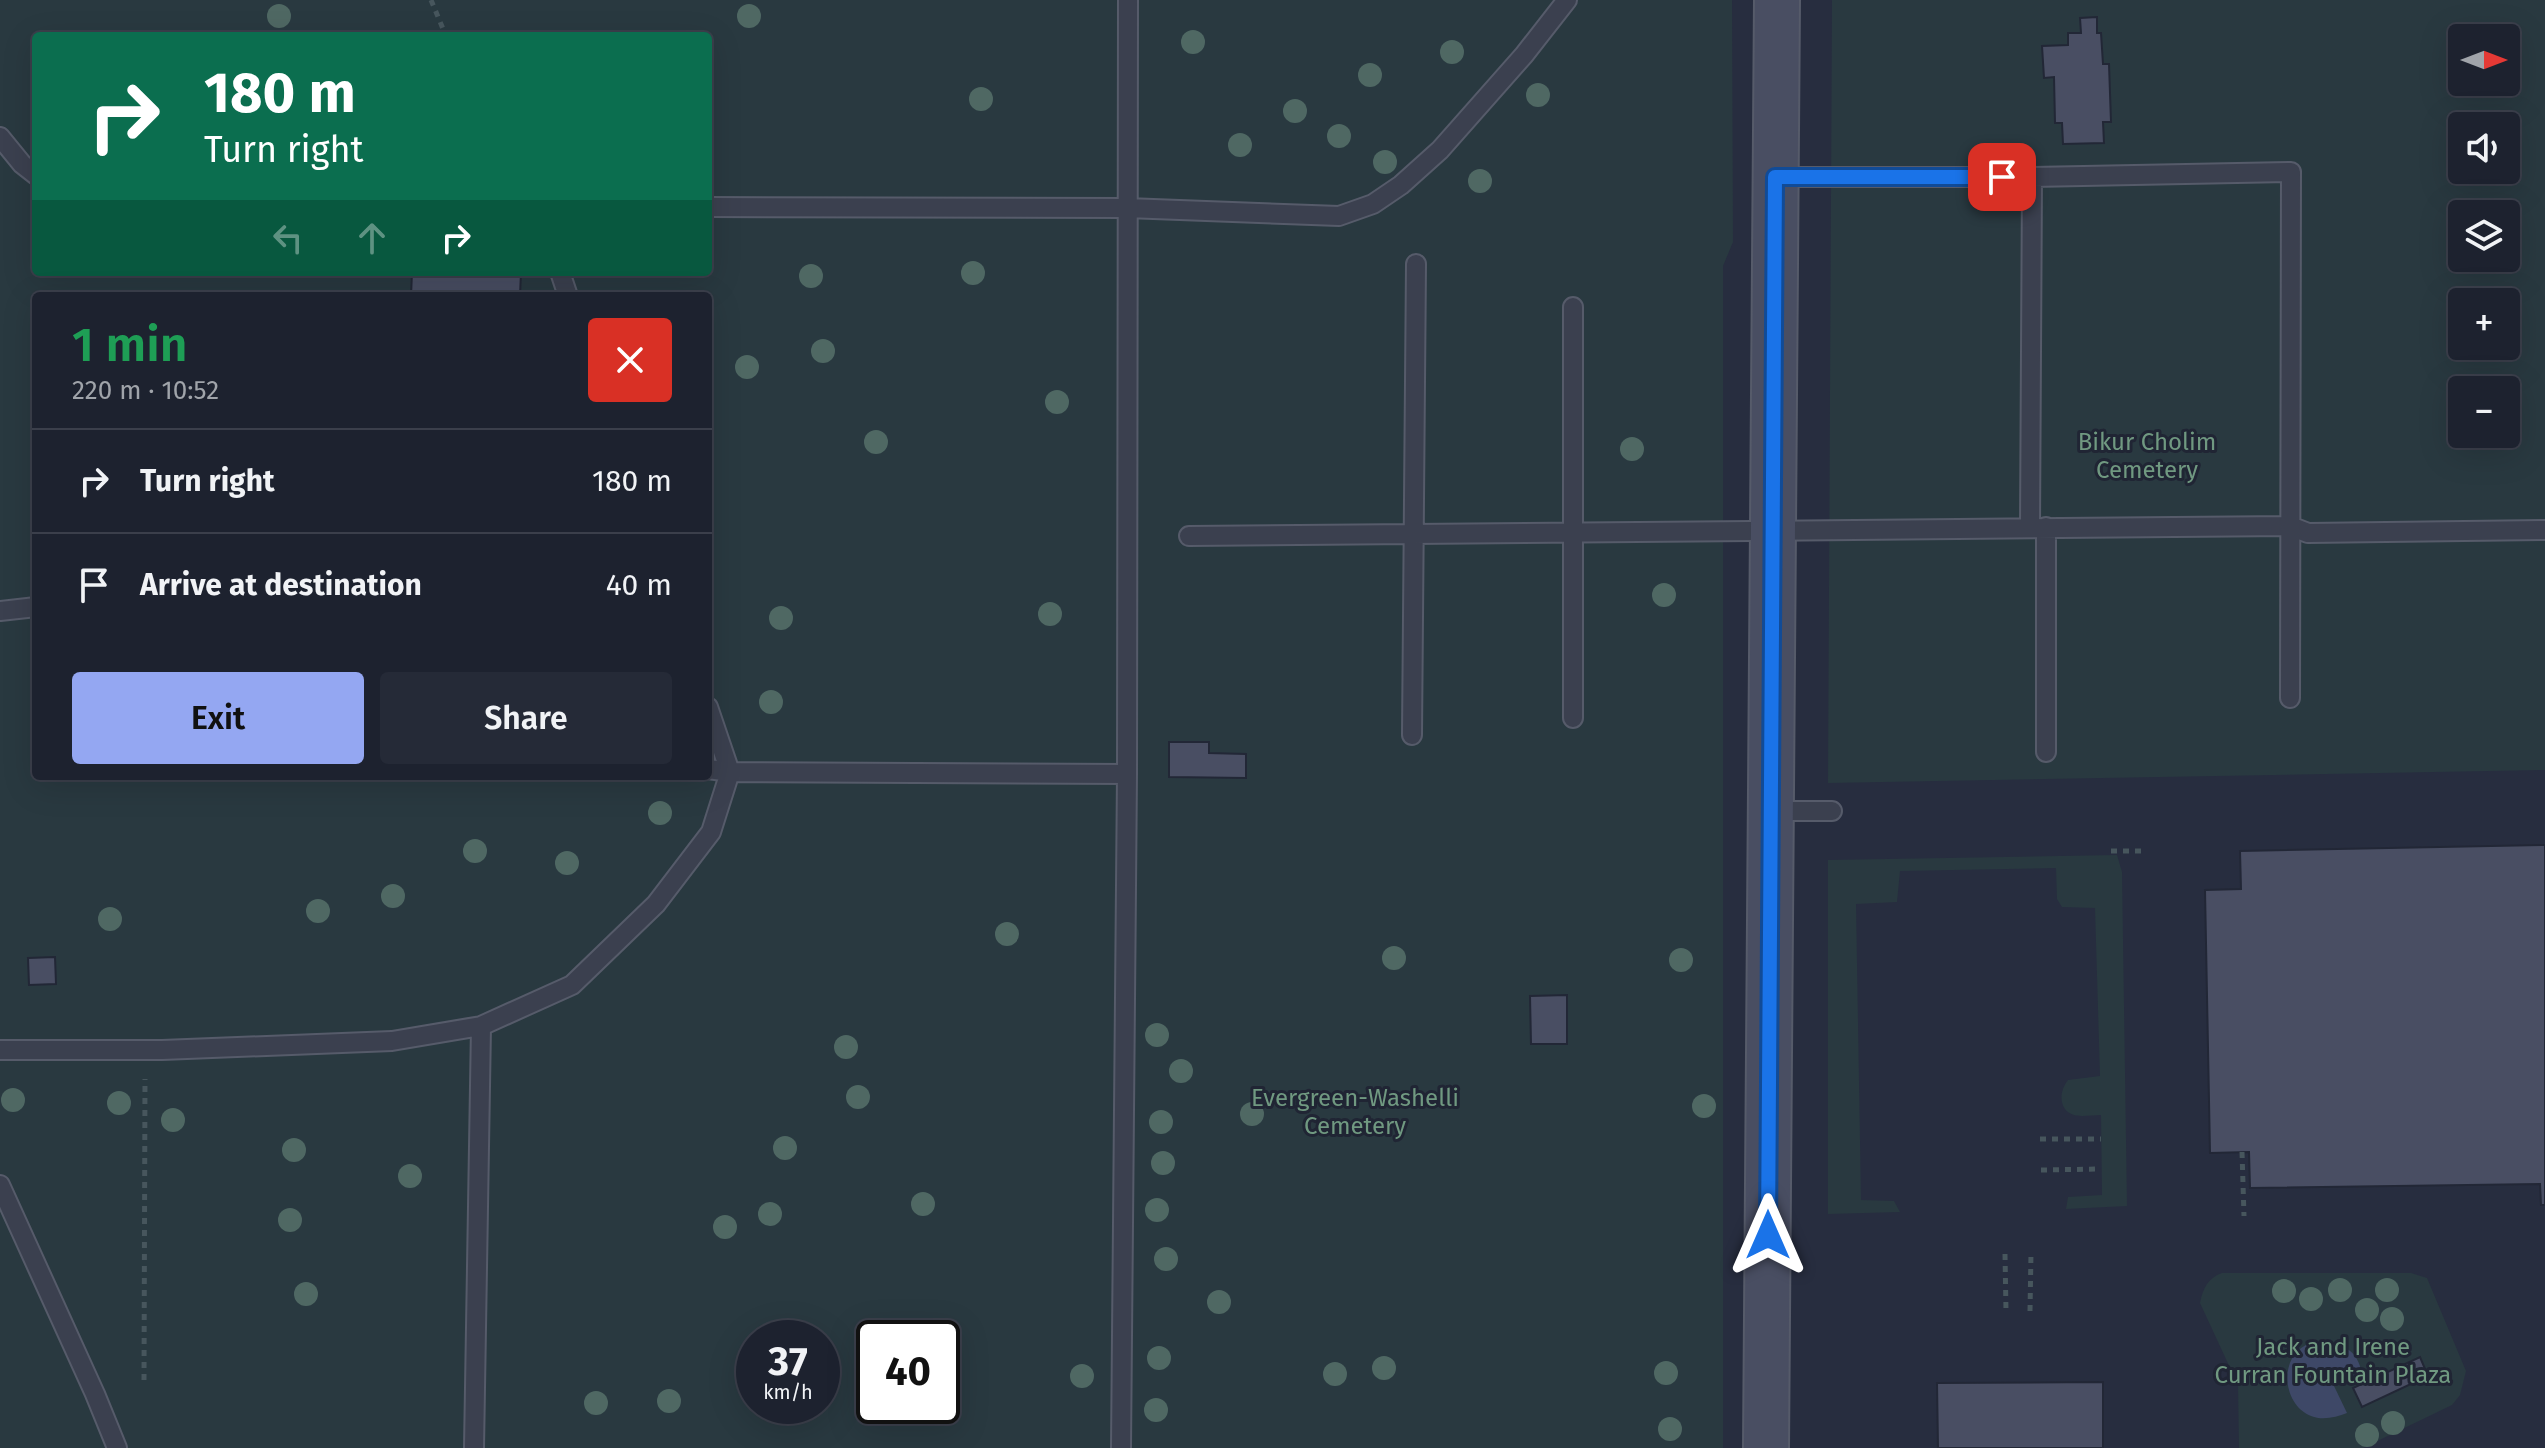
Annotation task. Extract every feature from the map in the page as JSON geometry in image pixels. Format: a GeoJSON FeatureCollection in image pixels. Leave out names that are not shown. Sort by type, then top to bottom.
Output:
{"type":"FeatureCollection","features":[{"type":"Feature","properties":{"kind":"street"},"geometry":{"type":"LineString","coordinates":[[1766,1448],[1777,0]]}},
{"type":"Feature","properties":{"kind":"lane"},"geometry":{"type":"LineString","coordinates":[[1121,1448],[1127,774],[1128,0]]}},
{"type":"Feature","properties":{"kind":"lane"},"geometry":{"type":"LineString","coordinates":[[712,207],[1127,208],[1339,216],[1373,204],[1401,185],[1440,150],[1524,55],[1567,0]]}},
{"type":"Feature","properties":{"kind":"lane"},"geometry":{"type":"LineString","coordinates":[[0,137],[32,172]]}},
{"type":"Feature","properties":{"kind":"lane"},"geometry":{"type":"LineString","coordinates":[[1775,177],[2032,177],[2291,172],[2290,698]]}},
{"type":"Feature","properties":{"kind":"lane"},"geometry":{"type":"LineString","coordinates":[[2032,177],[2038,527],[2046,752]]}},
{"type":"Feature","properties":{"kind":"lane"},"geometry":{"type":"LineString","coordinates":[[1412,735],[1416,264]]}},
{"type":"Feature","properties":{"kind":"lane"},"geometry":{"type":"LineString","coordinates":[[1573,307],[1573,718]]}},
{"type":"Feature","properties":{"kind":"lane"},"geometry":{"type":"LineString","coordinates":[[1189,536],[2038,527],[2290,526],[2308,533],[2545,530]]}},
{"type":"Feature","properties":{"kind":"lane"},"geometry":{"type":"LineString","coordinates":[[0,611],[32,607]]}},
{"type":"Feature","properties":{"kind":"lane"},"geometry":{"type":"LineString","coordinates":[[0,1050],[145,1050],[392,1041],[481,1026],[572,985],[656,904],[711,832],[730,772],[712,719]]}},
{"type":"Feature","properties":{"kind":"lane"},"geometry":{"type":"LineString","coordinates":[[712,770],[1127,774]]}},
{"type":"Feature","properties":{"kind":"lane"},"geometry":{"type":"LineString","coordinates":[[1771,811],[1832,811]]}},
{"type":"Feature","properties":{"kind":"lane"},"geometry":{"type":"LineString","coordinates":[[474,1448],[481,1026]]}},
{"type":"Feature","properties":{"kind":"lane"},"geometry":{"type":"LineString","coordinates":[[0,1185],[117,1448]]}},
{"type":"Feature","properties":{"kind":"path"},"geometry":{"type":"LineString","coordinates":[[431,0],[444,32]]}},
{"type":"Feature","properties":{"kind":"path"},"geometry":{"type":"LineString","coordinates":[[2111,851],[2143,851]]}},
{"type":"Feature","properties":{"kind":"path"},"geometry":{"type":"LineString","coordinates":[[144,1380],[145,1050]]}},
{"type":"Feature","properties":{"kind":"path"},"geometry":{"type":"LineString","coordinates":[[2040,1139],[2101,1139]]}},
{"type":"Feature","properties":{"kind":"path"},"geometry":{"type":"LineString","coordinates":[[2242,1152],[2244,1216]]}},
{"type":"Feature","properties":{"kind":"path"},"geometry":{"type":"LineString","coordinates":[[2041,1170],[2101,1169]]}},
{"type":"Feature","properties":{"kind":"path"},"geometry":{"type":"LineString","coordinates":[[2030,1311],[2031,1253]]}},
{"type":"Feature","properties":{"kind":"path"},"geometry":{"type":"LineString","coordinates":[[2005,1254],[2006,1311]]}},
{"type":"Feature","properties":{"kind":"green space","name":"Evergreen-Washelli Cemetery"},"geometry":{"type":"Polygon","coordinates":[[[0,0],[1732,0],[1733,242],[1723,266],[1723,1448],[0,1448],[0,0]]]}},
{"type":"Feature","properties":{"kind":"green space","name":"Bikur Cholim Cemetery"},"geometry":{"type":"Polygon","coordinates":[[[1832,0],[2545,0],[2545,770],[1828,783],[1832,0]]]}},
{"type":"Feature","properties":{"kind":"green space"},"geometry":{"type":"Polygon","coordinates":[[[2117,855],[2122,872],[2127,1206],[2066,1209],[2068,1197],[2102,1195],[2101,1115],[2074,1115],[2065,1109],[2062,1100],[2068,1080],[2100,1076],[2095,908],[2062,907],[2057,899],[2056,868],[1900,871],[1897,902],[1856,904],[1861,1200],[1894,1201],[1900,1212],[1828,1214],[1828,860],[2117,855]]]}},
{"type":"Feature","properties":{"kind":"green space","name":"Jack and Irene Curran Fountain Plaza"},"geometry":{"type":"Polygon","coordinates":[[[2222,1273],[2411,1273],[2427,1278],[2466,1371],[2460,1395],[2452,1405],[2363,1448],[2239,1448],[2238,1385],[2200,1303],[2207,1284],[2222,1273]]]}},
{"type":"Feature","properties":{"kind":"water"},"geometry":{"type":"Polygon","coordinates":[[[2325,1342],[2350,1350],[2362,1373],[2334,1386],[2347,1413],[2320,1418],[2311,1416],[2294,1402],[2288,1371],[2297,1352],[2306,1345],[2325,1342]]]}},
{"type":"Feature","properties":{"kind":"building"},"geometry":{"type":"Polygon","coordinates":[[[2097,17],[2103,64],[2109,64],[2111,122],[2103,122],[2104,143],[2063,144],[2062,123],[2055,123],[2054,77],[2044,78],[2042,46],[2068,45],[2068,33],[2081,33],[2080,18],[2097,17]]]}},
{"type":"Feature","properties":{"kind":"building"},"geometry":{"type":"Polygon","coordinates":[[[412,276],[521,276],[520,292],[411,292],[412,276]]]}},
{"type":"Feature","properties":{"kind":"building"},"geometry":{"type":"Polygon","coordinates":[[[1169,742],[1209,742],[1209,753],[1246,754],[1246,778],[1169,777],[1169,742]]]}},
{"type":"Feature","properties":{"kind":"building"},"geometry":{"type":"Polygon","coordinates":[[[2545,845],[2545,1205],[2541,1205],[2540,1184],[2250,1188],[2249,1152],[2210,1153],[2205,890],[2241,889],[2240,851],[2545,845]]]}},
{"type":"Feature","properties":{"kind":"building"},"geometry":{"type":"Polygon","coordinates":[[[55,957],[56,984],[29,985],[28,958],[55,957]]]}},
{"type":"Feature","properties":{"kind":"building"},"geometry":{"type":"Polygon","coordinates":[[[1567,995],[1567,1044],[1531,1044],[1530,996],[1567,995]]]}},
{"type":"Feature","properties":{"kind":"building"},"geometry":{"type":"Polygon","coordinates":[[[2420,1357],[2428,1376],[2362,1407],[2353,1388],[2420,1357]]]}},
{"type":"Feature","properties":{"kind":"building"},"geometry":{"type":"Polygon","coordinates":[[[2103,1382],[2103,1448],[1938,1448],[1937,1383],[2103,1382]]]}},
{"type":"Feature","properties":{"kind":"route"},"geometry":{"type":"LineString","coordinates":[[1768,1235],[1775,177],[2002,177]]}}]}
